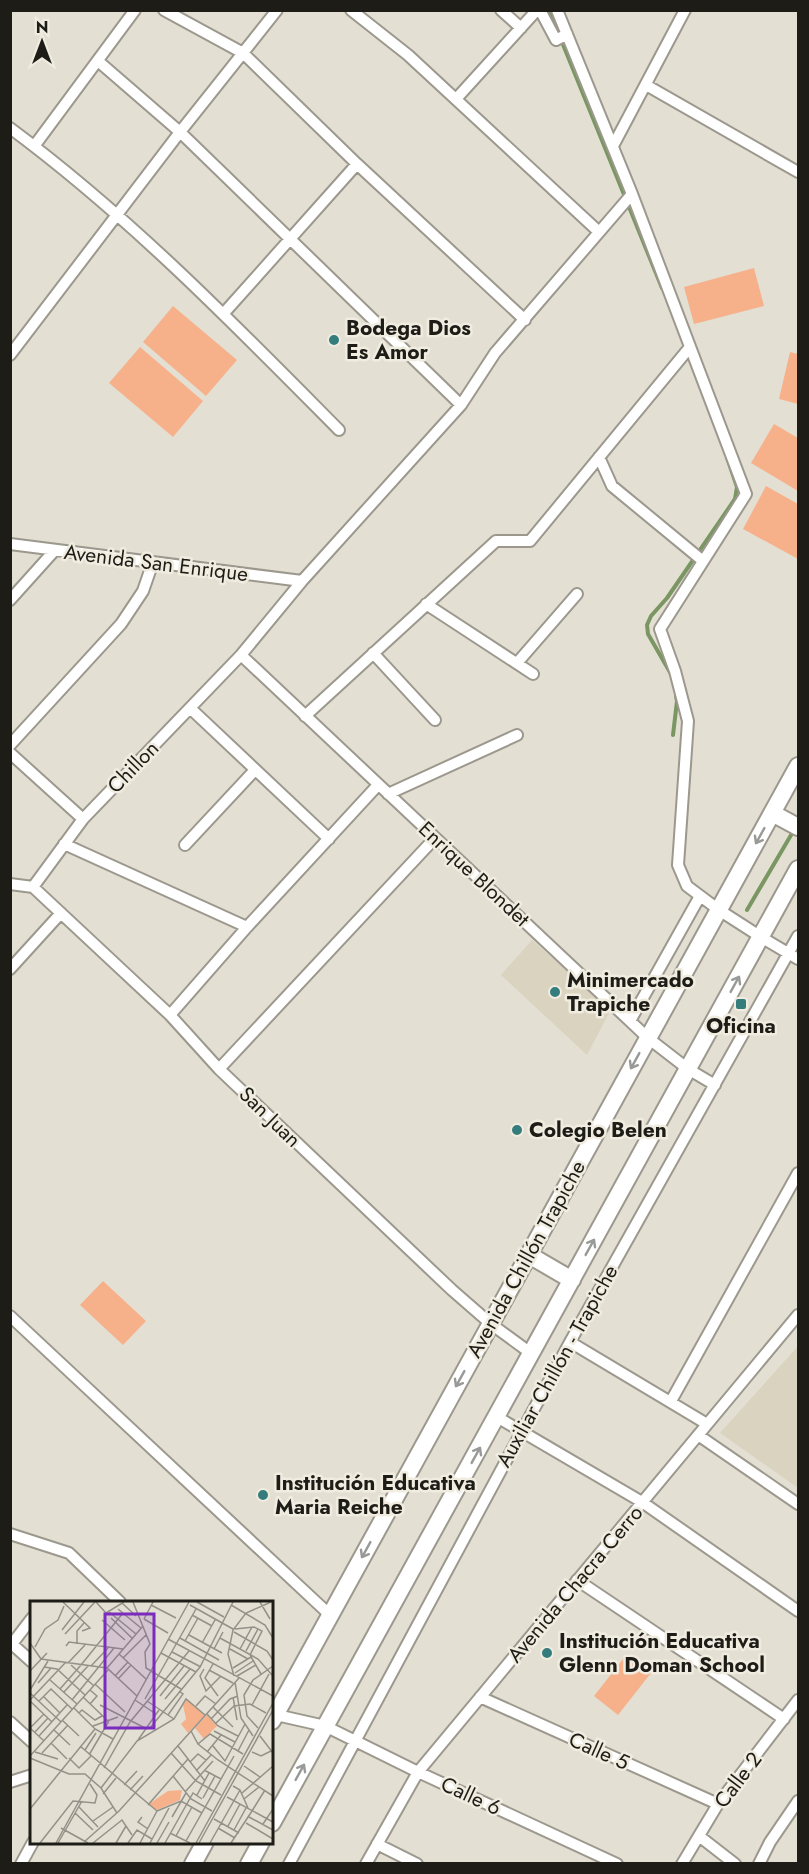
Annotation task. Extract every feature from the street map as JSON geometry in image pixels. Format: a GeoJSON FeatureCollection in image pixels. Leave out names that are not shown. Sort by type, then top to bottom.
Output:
{"type":"FeatureCollection","features":[{"type":"Feature","properties":{"kind":"main road","name":"Avenida Chillón Trapiche"},"geometry":{"type":"LineString","coordinates":[[273,1717],[798,766]]}},
{"type":"Feature","properties":{"kind":"main road"},"geometry":{"type":"LineString","coordinates":[[772,813],[798,827]]}},
{"type":"Feature","properties":{"kind":"main road"},"geometry":{"type":"LineString","coordinates":[[273,1821],[798,869]]}},
{"type":"Feature","properties":{"kind":"main road"},"geometry":{"type":"LineString","coordinates":[[529,1255],[572,1280]]}},
{"type":"Feature","properties":{"kind":"main road"},"geometry":{"type":"LineString","coordinates":[[193,1863],[204,1844]]}},
{"type":"Feature","properties":{"kind":"main road"},"geometry":{"type":"LineString","coordinates":[[249,1863],[260,1844]]}},
{"type":"Feature","properties":{"kind":"street"},"geometry":{"type":"LineString","coordinates":[[34,146],[135,10]]}},
{"type":"Feature","properties":{"kind":"street"},"geometry":{"type":"LineString","coordinates":[[164,10],[243,53],[357,164],[525,320]]}},
{"type":"Feature","properties":{"kind":"street"},"geometry":{"type":"LineString","coordinates":[[10,355],[180,132],[277,10]]}},
{"type":"Feature","properties":{"kind":"street"},"geometry":{"type":"LineString","coordinates":[[351,10],[408,55],[599,232]]}},
{"type":"Feature","properties":{"kind":"street"},"geometry":{"type":"LineString","coordinates":[[501,10],[521,28]]}},
{"type":"Feature","properties":{"kind":"street"},"geometry":{"type":"LineString","coordinates":[[456,99],[539,10],[556,40],[567,34]]}},
{"type":"Feature","properties":{"kind":"street"},"geometry":{"type":"LineString","coordinates":[[557,10],[632,194],[746,494],[660,629],[675,671],[688,721],[678,865],[687,886],[719,910],[794,956]]}},
{"type":"Feature","properties":{"kind":"street"},"geometry":{"type":"LineString","coordinates":[[613,146],[685,10]]}},
{"type":"Feature","properties":{"kind":"street"},"geometry":{"type":"LineString","coordinates":[[98,61],[180,132],[461,405]]}},
{"type":"Feature","properties":{"kind":"street"},"geometry":{"type":"LineString","coordinates":[[646,85],[798,172]]}},
{"type":"Feature","properties":{"kind":"street"},"geometry":{"type":"LineString","coordinates":[[10,128],[118,214],[224,313],[339,430]]}},
{"type":"Feature","properties":{"kind":"street"},"geometry":{"type":"LineString","coordinates":[[224,313],[357,164]]}},
{"type":"Feature","properties":{"kind":"street","name":"Chillon"},"geometry":{"type":"LineString","coordinates":[[33,887],[82,819],[240,655],[302,581],[461,405],[495,353],[632,194]]}},
{"type":"Feature","properties":{"kind":"street"},"geometry":{"type":"LineString","coordinates":[[305,716],[496,541],[530,541],[690,347]]}},
{"type":"Feature","properties":{"kind":"street"},"geometry":{"type":"LineString","coordinates":[[599,457],[612,486],[703,561]]}},
{"type":"Feature","properties":{"kind":"street","name":"Avenida San Enrique"},"geometry":{"type":"LineString","coordinates":[[10,544],[302,581]]}},
{"type":"Feature","properties":{"kind":"street"},"geometry":{"type":"LineString","coordinates":[[10,600],[55,550]]}},
{"type":"Feature","properties":{"kind":"street"},"geometry":{"type":"LineString","coordinates":[[10,745],[121,624],[143,591],[153,562]]}},
{"type":"Feature","properties":{"kind":"street"},"geometry":{"type":"LineString","coordinates":[[517,663],[577,594]]}},
{"type":"Feature","properties":{"kind":"street"},"geometry":{"type":"LineString","coordinates":[[426,604],[533,674]]}},
{"type":"Feature","properties":{"kind":"street"},"geometry":{"type":"LineString","coordinates":[[373,653],[435,720]]}},
{"type":"Feature","properties":{"kind":"street","name":"Enrique Blondet"},"geometry":{"type":"LineString","coordinates":[[240,655],[648,1038],[688,1069],[715,1085]]}},
{"type":"Feature","properties":{"kind":"street"},"geometry":{"type":"LineString","coordinates":[[190,708],[328,839]]}},
{"type":"Feature","properties":{"kind":"street"},"geometry":{"type":"LineString","coordinates":[[388,794],[517,735]]}},
{"type":"Feature","properties":{"kind":"street"},"geometry":{"type":"LineString","coordinates":[[10,753],[82,819]]}},
{"type":"Feature","properties":{"kind":"street"},"geometry":{"type":"LineString","coordinates":[[185,845],[255,770]]}},
{"type":"Feature","properties":{"kind":"street"},"geometry":{"type":"LineString","coordinates":[[170,1015],[378,784]]}},
{"type":"Feature","properties":{"kind":"street"},"geometry":{"type":"LineString","coordinates":[[219,1069],[435,838]]}},
{"type":"Feature","properties":{"kind":"street"},"geometry":{"type":"LineString","coordinates":[[64,844],[247,927]]}},
{"type":"Feature","properties":{"kind":"street"},"geometry":{"type":"LineString","coordinates":[[10,884],[33,887]]}},
{"type":"Feature","properties":{"kind":"street","name":"San Juan"},"geometry":{"type":"LineString","coordinates":[[33,887],[170,1015],[219,1069],[452,1290],[491,1324],[532,1354]]}},
{"type":"Feature","properties":{"kind":"street"},"geometry":{"type":"LineString","coordinates":[[630,1021],[700,896]]}},
{"type":"Feature","properties":{"kind":"street"},"geometry":{"type":"LineString","coordinates":[[10,969],[61,913]]}},
{"type":"Feature","properties":{"kind":"street","name":"Auxiliar Chillón - Trapiche"},"geometry":{"type":"LineString","coordinates":[[289,1863],[570,1342],[715,1085],[794,956],[798,936]]}},
{"type":"Feature","properties":{"kind":"street"},"geometry":{"type":"LineString","coordinates":[[671,1401],[798,1173]]}},
{"type":"Feature","properties":{"kind":"street","name":"Avenida Chacra Cerro"},"geometry":{"type":"LineString","coordinates":[[366,1863],[418,1772],[798,1315]]}},
{"type":"Feature","properties":{"kind":"street"},"geometry":{"type":"LineString","coordinates":[[10,1316],[330,1615]]}},
{"type":"Feature","properties":{"kind":"street"},"geometry":{"type":"LineString","coordinates":[[570,1342],[707,1424]]}},
{"type":"Feature","properties":{"kind":"street"},"geometry":{"type":"LineString","coordinates":[[497,1417],[642,1502],[798,1611]]}},
{"type":"Feature","properties":{"kind":"street"},"geometry":{"type":"LineString","coordinates":[[698,1435],[798,1504]]}},
{"type":"Feature","properties":{"kind":"street"},"geometry":{"type":"LineString","coordinates":[[10,1534],[69,1553],[119,1601]]}},
{"type":"Feature","properties":{"kind":"street"},"geometry":{"type":"LineString","coordinates":[[577,1580],[784,1719]]}},
{"type":"Feature","properties":{"kind":"street"},"geometry":{"type":"LineString","coordinates":[[30,1621],[12,1644],[30,1660]]}},
{"type":"Feature","properties":{"kind":"street","name":"Calle 5"},"geometry":{"type":"LineString","coordinates":[[480,1697],[718,1804]]}},
{"type":"Feature","properties":{"kind":"street","name":"Calle 2"},"geometry":{"type":"LineString","coordinates":[[682,1863],[718,1804],[798,1700]]}},
{"type":"Feature","properties":{"kind":"street","name":"Calle 6"},"geometry":{"type":"LineString","coordinates":[[273,1717],[325,1726],[418,1772],[617,1863]]}},
{"type":"Feature","properties":{"kind":"street"},"geometry":{"type":"LineString","coordinates":[[10,1722],[30,1740]]}},
{"type":"Feature","properties":{"kind":"street"},"geometry":{"type":"LineString","coordinates":[[10,1782],[30,1776]]}},
{"type":"Feature","properties":{"kind":"street"},"geometry":{"type":"LineString","coordinates":[[759,1863],[798,1801]]}},
{"type":"Feature","properties":{"kind":"street"},"geometry":{"type":"LineString","coordinates":[[699,1836],[735,1863]]}},
{"type":"Feature","properties":{"kind":"street"},"geometry":{"type":"LineString","coordinates":[[21,1863],[32,1844]]}},
{"type":"Feature","properties":{"kind":"street"},"geometry":{"type":"LineString","coordinates":[[377,1844],[417,1863]]}},
{"type":"Feature","properties":{"kind":"shaded area"},"geometry":{"type":"Polygon","coordinates":[[[754,268],[764,306],[694,324],[684,287],[754,268]]]}},
{"type":"Feature","properties":{"kind":"shaded area"},"geometry":{"type":"Polygon","coordinates":[[[173,306],[237,360],[206,396],[143,342],[173,306]]]}},
{"type":"Feature","properties":{"kind":"shaded area"},"geometry":{"type":"Polygon","coordinates":[[[140,347],[203,401],[173,437],[109,383],[140,347]]]}},
{"type":"Feature","properties":{"kind":"shaded area"},"geometry":{"type":"Polygon","coordinates":[[[790,352],[798,354],[798,404],[779,399],[790,352]]]}},
{"type":"Feature","properties":{"kind":"shaded area"},"geometry":{"type":"Polygon","coordinates":[[[774,424],[798,438],[798,491],[751,463],[774,424]]]}},
{"type":"Feature","properties":{"kind":"shaded area"},"geometry":{"type":"Polygon","coordinates":[[[766,486],[798,504],[798,559],[743,529],[766,486]]]}},
{"type":"Feature","properties":{"kind":"shaded area","name":"Minimercado Trapiche"},"geometry":{"type":"Polygon","coordinates":[[[532,940],[611,1009],[587,1055],[501,975],[532,940]]]}},
{"type":"Feature","properties":{"kind":"shaded area"},"geometry":{"type":"Polygon","coordinates":[[[103,1281],[146,1321],[123,1345],[80,1305],[103,1281]]]}},
{"type":"Feature","properties":{"kind":"shaded area"},"geometry":{"type":"Polygon","coordinates":[[[798,1346],[798,1488],[720,1433],[798,1346]]]}},
{"type":"Feature","properties":{"kind":"shaded area"},"geometry":{"type":"Polygon","coordinates":[[[627,1654],[651,1673],[618,1715],[594,1696],[627,1654]]]}},
{"type":"Feature","properties":{"kind":"waterway"},"geometry":{"type":"LineString","coordinates":[[549,10],[662,288]]}},
{"type":"Feature","properties":{"kind":"waterway"},"geometry":{"type":"LineString","coordinates":[[671,674],[648,634],[647,625],[651,616],[667,598],[735,499],[737,487],[727,457]]}},
{"type":"Feature","properties":{"kind":"waterway"},"geometry":{"type":"LineString","coordinates":[[673,735],[676,696]]}},
{"type":"Feature","properties":{"kind":"waterway"},"geometry":{"type":"LineString","coordinates":[[747,910],[794,830]]}},
{"type":"Feature","properties":{"kind":"place","name":"Bodega Dios Es Amor"},"geometry":{"type":"Point","coordinates":[334,340]}},
{"type":"Feature","properties":{"kind":"place","name":"Minimercado Trapiche"},"geometry":{"type":"Point","coordinates":[555,992]}},
{"type":"Feature","properties":{"kind":"place","name":"Oficina"},"geometry":{"type":"Point","coordinates":[741,1004]}},
{"type":"Feature","properties":{"kind":"place","name":"Colegio Belen"},"geometry":{"type":"Point","coordinates":[517,1130]}},
{"type":"Feature","properties":{"kind":"place","name":"Institución Educativa Maria Reiche"},"geometry":{"type":"Point","coordinates":[263,1495]}},
{"type":"Feature","properties":{"kind":"place","name":"Institución Educativa Glenn Doman School"},"geometry":{"type":"Point","coordinates":[547,1653]}}]}
